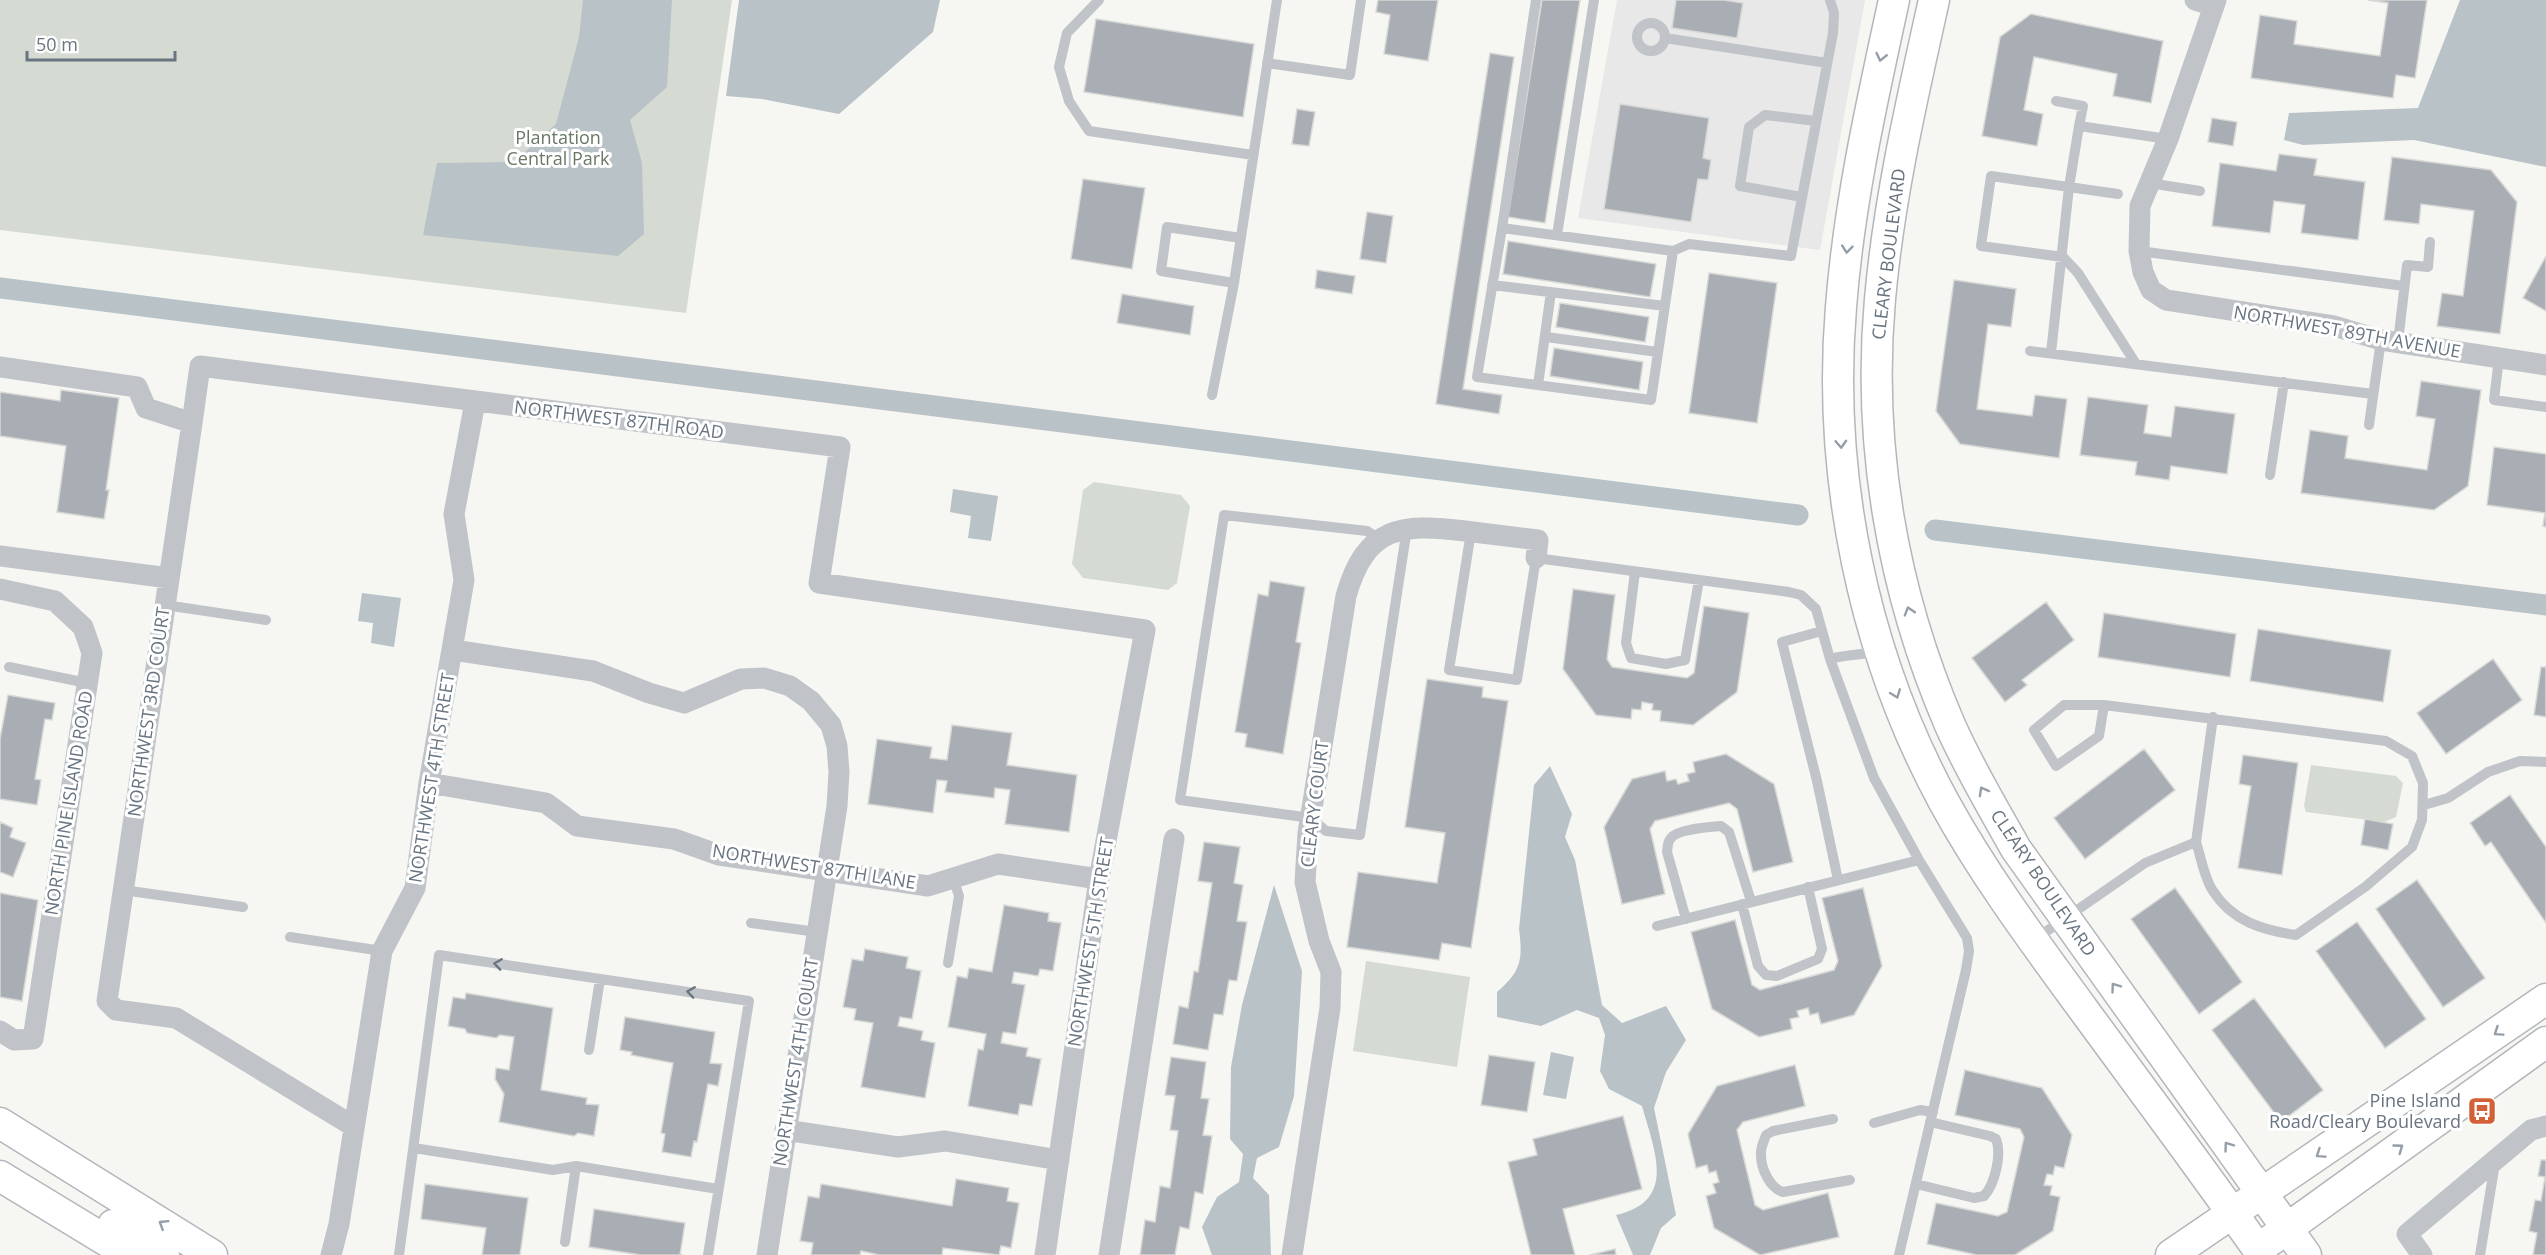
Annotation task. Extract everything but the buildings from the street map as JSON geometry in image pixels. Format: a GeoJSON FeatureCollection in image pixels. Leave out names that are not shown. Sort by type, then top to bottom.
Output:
{"type":"FeatureCollection","features":[{"type":"Feature","properties":{"kind":"street"},"geometry":{"type":"LineString","coordinates":[[1894,0],[1873,93],[1849,237],[1841,308],[1838,380],[1841,452],[1850,526],[1865,596],[1881,650],[1912,736],[1944,801],[2000,895],[2233,1214],[2256,1253],[2287,1228],[2546,1042]]}},
{"type":"Feature","properties":{"kind":"street","name":"CLEARY BOULEVARD"},"geometry":{"type":"LineString","coordinates":[[1934,0],[1888,227],[1880,300],[1877,370],[1879,442],[1887,514],[1901,584],[1913,625],[1950,725],[1981,789],[2016,849],[2306,1255]]}},
{"type":"Feature","properties":{"kind":"street"},"geometry":{"type":"LineString","coordinates":[[2139,251],[2140,206],[2168,139],[2208,2]]}},
{"type":"Feature","properties":{"kind":"street","name":"NORTHWEST 89TH AVENUE"},"geometry":{"type":"LineString","coordinates":[[2139,251],[2142,272],[2151,290],[2166,300],[2334,326],[2389,341],[2546,365]]}},
{"type":"Feature","properties":{"kind":"street","name":"NORTHWEST 87TH ROAD"},"geometry":{"type":"LineString","coordinates":[[192,423],[200,366],[840,447],[819,583],[1145,630]]}},
{"type":"Feature","properties":{"kind":"street"},"geometry":{"type":"LineString","coordinates":[[0,367],[137,387],[146,408],[192,423]]}},
{"type":"Feature","properties":{"kind":"street","name":"NORTHWEST 4TH STREET"},"geometry":{"type":"LineString","coordinates":[[331,1255],[339,1224],[382,951],[414,888],[429,783],[464,580],[454,514],[475,402]]}},
{"type":"Feature","properties":{"kind":"street","name":"NORTHWEST 3RD COURT"},"geometry":{"type":"LineString","coordinates":[[192,423],[107,1000],[116,1010],[176,1018],[353,1126]]}},
{"type":"Feature","properties":{"kind":"street","name":"CLEARY COURT"},"geometry":{"type":"LineString","coordinates":[[1292,1255],[1330,1008],[1331,972],[1319,941],[1305,882],[1311,818],[1346,596],[1352,577],[1361,561],[1379,540],[1407,527],[1434,527],[1538,540],[1536,558]]}},
{"type":"Feature","properties":{"kind":"street"},"geometry":{"type":"LineString","coordinates":[[0,556],[169,578]]}},
{"type":"Feature","properties":{"kind":"street","name":"NORTH PINE ISLAND ROAD"},"geometry":{"type":"LineString","coordinates":[[0,589],[27,593],[55,601],[83,627],[92,652],[33,1039],[14,1040],[0,1031]]}},
{"type":"Feature","properties":{"kind":"street","name":"NORTHWEST 5TH STREET"},"geometry":{"type":"LineString","coordinates":[[1045,1255],[1099,879],[1145,630]]}},
{"type":"Feature","properties":{"kind":"street","name":"NORTHWEST 4TH COURT"},"geometry":{"type":"LineString","coordinates":[[453,650],[593,671],[649,693],[684,703],[741,679],[764,678],[789,686],[811,701],[831,725],[837,746],[839,772],[837,806],[767,1255]]}},
{"type":"Feature","properties":{"kind":"street","name":"NORTHWEST 87TH LANE"},"geometry":{"type":"LineString","coordinates":[[429,783],[546,802],[577,826],[674,839],[719,855],[928,886],[998,864],[1099,879]]}},
{"type":"Feature","properties":{"kind":"street"},"geometry":{"type":"LineString","coordinates":[[1109,1255],[1174,839]]}},
{"type":"Feature","properties":{"kind":"street"},"geometry":{"type":"LineString","coordinates":[[2171,1255],[2546,999]]}},
{"type":"Feature","properties":{"kind":"street"},"geometry":{"type":"LineString","coordinates":[[0,1123],[212,1255]]}},
{"type":"Feature","properties":{"kind":"street"},"geometry":{"type":"LineString","coordinates":[[2422,1255],[2407,1234],[2532,1130],[2546,1126]]}},
{"type":"Feature","properties":{"kind":"street"},"geometry":{"type":"LineString","coordinates":[[785,1130],[898,1147],[945,1142],[1059,1160]]}},
{"type":"Feature","properties":{"kind":"street"},"geometry":{"type":"LineString","coordinates":[[0,1176],[130,1255]]}},
{"type":"Feature","properties":{"kind":"street"},"geometry":{"type":"LineString","coordinates":[[72,1220],[116,1226],[164,1255]]}},
{"type":"Feature","properties":{"kind":"lane"},"geometry":{"type":"LineString","coordinates":[[1099,0],[1067,33],[1059,67],[1069,101],[1089,131],[1253,155]]}},
{"type":"Feature","properties":{"kind":"lane"},"geometry":{"type":"LineString","coordinates":[[1212,395],[1234,283],[1277,0]]}},
{"type":"Feature","properties":{"kind":"lane"},"geometry":{"type":"LineString","coordinates":[[1268,63],[1350,75],[1361,0]]}},
{"type":"Feature","properties":{"kind":"lane"},"geometry":{"type":"LineString","coordinates":[[1536,0],[1478,377],[1651,400],[1673,251]]}},
{"type":"Feature","properties":{"kind":"lane"},"geometry":{"type":"LineString","coordinates":[[1557,236],[1594,0]]}},
{"type":"Feature","properties":{"kind":"lane"},"geometry":{"type":"LineString","coordinates":[[1502,228],[1673,251],[1689,244],[1791,256],[1827,63],[1834,13],[1830,0]]}},
{"type":"Feature","properties":{"kind":"lane"},"geometry":{"type":"LineString","coordinates":[[1665,38],[1827,63]]}},
{"type":"Feature","properties":{"kind":"lane"},"geometry":{"type":"LineString","coordinates":[[2052,354],[2069,187],[2083,106],[2055,101]]}},
{"type":"Feature","properties":{"kind":"lane"},"geometry":{"type":"LineString","coordinates":[[1802,197],[1740,186],[1749,127],[1765,115],[1816,122]]}},
{"type":"Feature","properties":{"kind":"lane"},"geometry":{"type":"LineString","coordinates":[[2079,126],[2168,139]]}},
{"type":"Feature","properties":{"kind":"lane"},"geometry":{"type":"LineString","coordinates":[[2118,194],[1991,177],[1982,246],[2063,257],[2078,273],[2136,364]]}},
{"type":"Feature","properties":{"kind":"lane"},"geometry":{"type":"LineString","coordinates":[[2149,183],[2200,191]]}},
{"type":"Feature","properties":{"kind":"lane"},"geometry":{"type":"LineString","coordinates":[[1234,283],[1161,271],[1167,227],[1241,238]]}},
{"type":"Feature","properties":{"kind":"lane"},"geometry":{"type":"LineString","coordinates":[[2369,425],[2373,394],[2389,341],[2407,266],[2428,267],[2430,242]]}},
{"type":"Feature","properties":{"kind":"lane"},"geometry":{"type":"LineString","coordinates":[[2139,251],[2403,286]]}},
{"type":"Feature","properties":{"kind":"lane"},"geometry":{"type":"LineString","coordinates":[[1492,285],[1665,306]]}},
{"type":"Feature","properties":{"kind":"lane"},"geometry":{"type":"LineString","coordinates":[[1538,385],[1551,292]]}},
{"type":"Feature","properties":{"kind":"lane"},"geometry":{"type":"LineString","coordinates":[[1546,337],[1658,352]]}},
{"type":"Feature","properties":{"kind":"lane"},"geometry":{"type":"LineString","coordinates":[[2030,351],[2373,394]]}},
{"type":"Feature","properties":{"kind":"lane"},"geometry":{"type":"LineString","coordinates":[[2499,358],[2494,400],[2546,407]]}},
{"type":"Feature","properties":{"kind":"lane"},"geometry":{"type":"LineString","coordinates":[[2270,475],[2284,382]]}},
{"type":"Feature","properties":{"kind":"lane"},"geometry":{"type":"LineString","coordinates":[[1379,540],[1368,531],[1224,515],[1180,800],[1311,818],[1326,831],[1360,835],[1407,527]]}},
{"type":"Feature","properties":{"kind":"lane"},"geometry":{"type":"LineString","coordinates":[[1471,532],[1449,670],[1517,680],[1536,558],[1801,595],[1816,609],[1830,659],[1874,778],[1919,860],[1967,938],[1969,951],[1899,1255]]}},
{"type":"Feature","properties":{"kind":"lane"},"geometry":{"type":"LineString","coordinates":[[1635,572],[1626,642],[1631,658],[1665,664],[1685,660],[1700,580]]}},
{"type":"Feature","properties":{"kind":"lane"},"geometry":{"type":"LineString","coordinates":[[165,605],[266,620]]}},
{"type":"Feature","properties":{"kind":"lane"},"geometry":{"type":"LineString","coordinates":[[1822,631],[1782,642],[1817,782],[1838,880]]}},
{"type":"Feature","properties":{"kind":"lane"},"geometry":{"type":"LineString","coordinates":[[1830,659],[1845,654],[1868,654],[1881,650]]}},
{"type":"Feature","properties":{"kind":"lane"},"geometry":{"type":"LineString","coordinates":[[9,667],[87,683]]}},
{"type":"Feature","properties":{"kind":"lane"},"geometry":{"type":"LineString","coordinates":[[2104,705],[2099,736],[2056,766],[2034,730],[2064,705],[2104,705],[2212,717],[2386,741],[2412,756],[2423,783],[2422,820],[2412,847],[2365,887],[2296,935],[2268,931],[2235,915],[2212,890],[2196,842],[2212,717]]}},
{"type":"Feature","properties":{"kind":"lane"},"geometry":{"type":"LineString","coordinates":[[2424,806],[2448,798],[2488,772],[2520,761],[2546,762]]}},
{"type":"Feature","properties":{"kind":"lane"},"geometry":{"type":"LineString","coordinates":[[1686,918],[1667,852],[1668,841],[1672,836],[1705,827],[1721,826],[1729,832],[1758,966],[1766,975],[1777,976],[1818,959],[1822,949],[1808,887]]}},
{"type":"Feature","properties":{"kind":"lane"},"geometry":{"type":"LineString","coordinates":[[2033,940],[2145,863],[2196,842]]}},
{"type":"Feature","properties":{"kind":"lane"},"geometry":{"type":"LineString","coordinates":[[1657,926],[1919,860]]}},
{"type":"Feature","properties":{"kind":"lane"},"geometry":{"type":"LineString","coordinates":[[948,963],[959,896],[953,878]]}},
{"type":"Feature","properties":{"kind":"lane"},"geometry":{"type":"LineString","coordinates":[[123,890],[243,907]]}},
{"type":"Feature","properties":{"kind":"lane"},"geometry":{"type":"LineString","coordinates":[[751,923],[817,932]]}},
{"type":"Feature","properties":{"kind":"lane"},"geometry":{"type":"LineString","coordinates":[[290,937],[382,951]]}},
{"type":"Feature","properties":{"kind":"lane"},"geometry":{"type":"LineString","coordinates":[[399,1255],[439,955],[749,1001],[708,1255]]}},
{"type":"Feature","properties":{"kind":"lane"},"geometry":{"type":"LineString","coordinates":[[589,1050],[600,979]]}},
{"type":"Feature","properties":{"kind":"lane"},"geometry":{"type":"LineString","coordinates":[[1874,1124],[1920,1110],[1932,1117],[1996,1139],[2000,1148],[1990,1190],[1984,1196],[1974,1198],[1916,1184]]}},
{"type":"Feature","properties":{"kind":"lane"},"geometry":{"type":"LineString","coordinates":[[1833,1119],[1773,1131],[1766,1135],[1761,1156],[1771,1185],[1776,1190],[1784,1192],[1850,1180]]}},
{"type":"Feature","properties":{"kind":"lane"},"geometry":{"type":"LineString","coordinates":[[414,1148],[553,1170],[576,1166],[718,1189]]}},
{"type":"Feature","properties":{"kind":"lane"},"geometry":{"type":"LineString","coordinates":[[2480,1255],[2496,1160]]}},
{"type":"Feature","properties":{"kind":"lane"},"geometry":{"type":"LineString","coordinates":[[564,1242],[576,1166]]}},
{"type":"Feature","properties":{"kind":"shaded area"},"geometry":{"type":"Polygon","coordinates":[[[583,0],[672,0],[667,87],[630,120],[642,163],[644,234],[618,256],[423,235],[437,163],[514,162],[556,124],[579,37],[583,0]]]}},
{"type":"Feature","properties":{"kind":"shaded area"},"geometry":{"type":"Polygon","coordinates":[[[739,0],[940,0],[933,32],[839,114],[762,99],[726,96],[739,0]]]}},
{"type":"Feature","properties":{"kind":"shaded area"},"geometry":{"type":"Polygon","coordinates":[[[1617,0],[1865,0],[1820,250],[1578,218],[1617,0]]]}},
{"type":"Feature","properties":{"kind":"shaded area"},"geometry":{"type":"Polygon","coordinates":[[[2460,0],[2546,0],[2546,167],[2414,140],[2303,145],[2284,140],[2289,113],[2418,108],[2460,0]]]}},
{"type":"Feature","properties":{"kind":"shaded area"},"geometry":{"type":"Polygon","coordinates":[[[953,489],[998,496],[991,541],[968,538],[971,516],[950,512],[953,489]]]}},
{"type":"Feature","properties":{"kind":"shaded area"},"geometry":{"type":"Polygon","coordinates":[[[362,593],[401,598],[394,647],[371,643],[373,623],[358,621],[362,593]]]}},
{"type":"Feature","properties":{"kind":"shaded area"},"geometry":{"type":"Polygon","coordinates":[[[1550,766],[1572,814],[1565,837],[1575,860],[1602,1005],[1622,1023],[1666,1006],[1686,1040],[1666,1072],[1654,1108],[1676,1215],[1661,1228],[1650,1255],[1633,1255],[1616,1215],[1635,1208],[1648,1198],[1655,1186],[1657,1172],[1652,1140],[1642,1106],[1609,1089],[1600,1071],[1605,1035],[1599,1018],[1577,1010],[1541,1026],[1497,1017],[1497,992],[1516,971],[1520,957],[1519,929],[1534,785],[1550,766]]]}},
{"type":"Feature","properties":{"kind":"shaded area"},"geometry":{"type":"Polygon","coordinates":[[[1274,885],[1302,971],[1294,1096],[1279,1147],[1257,1158],[1253,1178],[1269,1195],[1271,1255],[1212,1255],[1202,1227],[1217,1197],[1239,1182],[1243,1154],[1230,1139],[1231,1067],[1242,1005],[1274,885]]]}},
{"type":"Feature","properties":{"kind":"shaded area"},"geometry":{"type":"Polygon","coordinates":[[[1551,1052],[1574,1057],[1566,1099],[1543,1095],[1551,1052]]]}},
{"type":"Feature","properties":{"kind":"green space","name":"Plantation Central Park"},"geometry":{"type":"Polygon","coordinates":[[[0,0],[732,0],[686,313],[0,230],[0,0]]]}},
{"type":"Feature","properties":{"kind":"green space"},"geometry":{"type":"Polygon","coordinates":[[[1094,482],[1181,495],[1190,506],[1177,583],[1168,590],[1083,578],[1072,564],[1083,490],[1094,482]]]}},
{"type":"Feature","properties":{"kind":"green space"},"geometry":{"type":"Polygon","coordinates":[[[2311,765],[2396,776],[2403,783],[2396,817],[2384,822],[2306,812],[2304,806],[2311,765]]]}},
{"type":"Feature","properties":{"kind":"green space"},"geometry":{"type":"Polygon","coordinates":[[[1366,961],[1470,977],[1457,1067],[1353,1051],[1366,961]]]}},
{"type":"Feature","properties":{"kind":"waterway"},"geometry":{"type":"LineString","coordinates":[[0,288],[1798,515]]}},
{"type":"Feature","properties":{"kind":"waterway"},"geometry":{"type":"LineString","coordinates":[[1935,530],[2546,605]]}},
{"type":"Feature","properties":{"kind":"place","name":"Pine Island Road/Cleary Boulevard"},"geometry":{"type":"Point","coordinates":[2482,1111]}}]}
